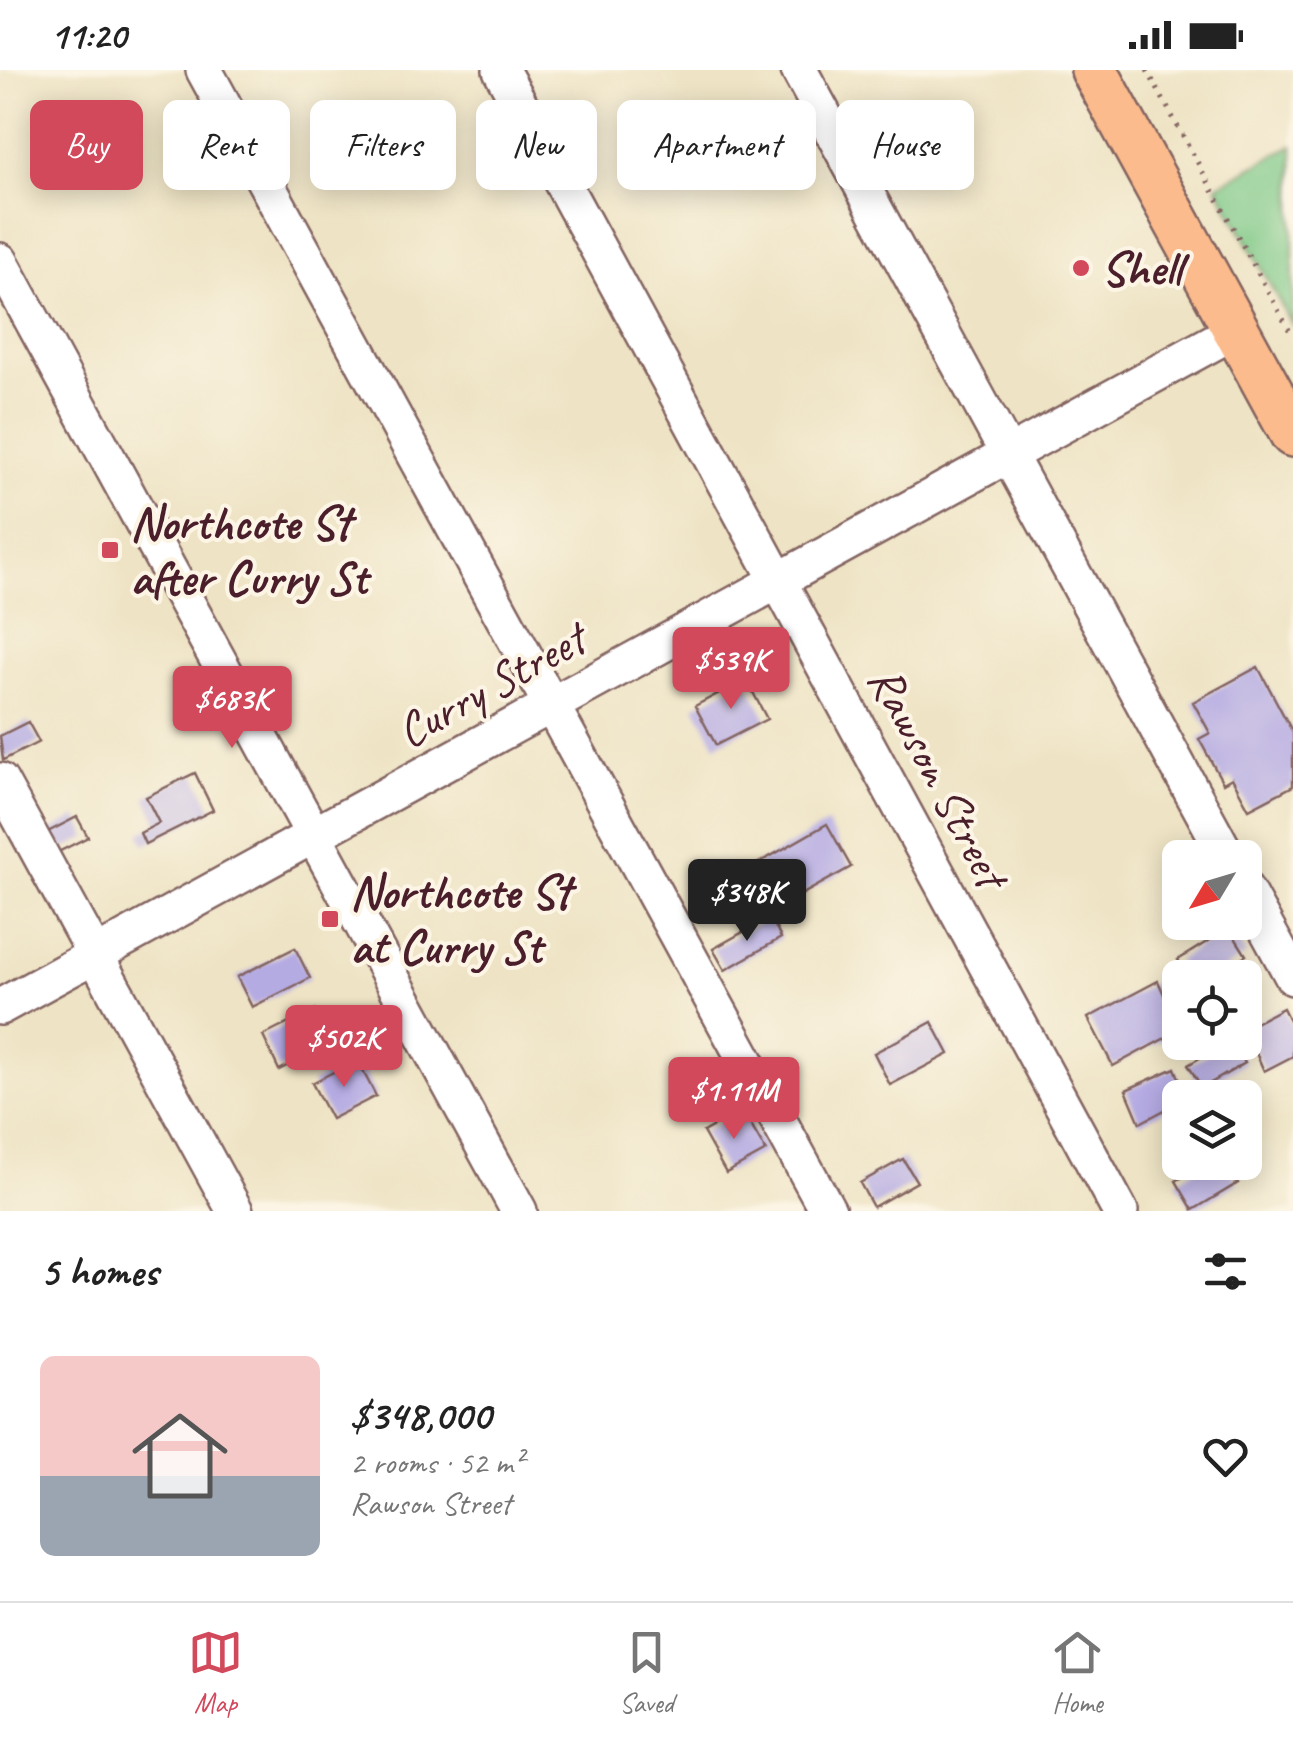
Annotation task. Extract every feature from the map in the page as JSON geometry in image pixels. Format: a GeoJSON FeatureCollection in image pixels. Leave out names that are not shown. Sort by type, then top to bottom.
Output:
{"type":"FeatureCollection","features":[{"type":"Feature","properties":{"kind":"main road"},"geometry":{"type":"LineString","coordinates":[[1094,70],[1293,434]]}},
{"type":"Feature","properties":{"kind":"street"},"geometry":{"type":"LineString","coordinates":[[204,70],[828,1211]]}},
{"type":"Feature","properties":{"kind":"street","name":"Rawson Street"},"geometry":{"type":"LineString","coordinates":[[500,70],[1120,1211]]}},
{"type":"Feature","properties":{"kind":"street"},"geometry":{"type":"LineString","coordinates":[[798,70],[1218,840]]}},
{"type":"Feature","properties":{"kind":"street"},"geometry":{"type":"LineString","coordinates":[[0,260],[519,1211]]}},
{"type":"Feature","properties":{"kind":"street","name":"Curry Street"},"geometry":{"type":"LineString","coordinates":[[0,1007],[1236,330]]}},
{"type":"Feature","properties":{"kind":"street"},"geometry":{"type":"LineString","coordinates":[[0,782],[234,1211]]}},
{"type":"Feature","properties":{"kind":"street"},"geometry":{"type":"LineString","coordinates":[[1262,920],[1293,977]]}},
{"type":"Feature","properties":{"kind":"path"},"geometry":{"type":"LineString","coordinates":[[1147,70],[1293,337]]}},
{"type":"Feature","properties":{"kind":"green space"},"geometry":{"type":"Polygon","coordinates":[[[1293,145],[1293,327],[1217,186],[1293,145]]]}},
{"type":"Feature","properties":{"kind":"building"},"geometry":{"type":"Polygon","coordinates":[[[1258,667],[1293,733],[1293,786],[1249,809],[1232,778],[1223,783],[1199,739],[1210,733],[1193,702],[1258,667]]]}},
{"type":"Feature","properties":{"kind":"building"},"geometry":{"type":"Polygon","coordinates":[[[746,679],[767,719],[716,745],[695,706],[746,679]]]}},
{"type":"Feature","properties":{"kind":"building"},"geometry":{"type":"Polygon","coordinates":[[[28,722],[39,742],[3,760],[0,736],[28,722]]]}},
{"type":"Feature","properties":{"kind":"building"},"geometry":{"type":"Polygon","coordinates":[[[195,773],[213,810],[145,844],[140,833],[159,823],[146,797],[195,773]]]}},
{"type":"Feature","properties":{"kind":"building"},"geometry":{"type":"Polygon","coordinates":[[[77,817],[88,837],[52,855],[42,835],[77,817]]]}},
{"type":"Feature","properties":{"kind":"building"},"geometry":{"type":"Polygon","coordinates":[[[827,824],[851,867],[781,906],[757,864],[827,824]]]}},
{"type":"Feature","properties":{"kind":"building"},"geometry":{"type":"Polygon","coordinates":[[[770,917],[781,938],[725,970],[713,949],[770,917]]]}},
{"type":"Feature","properties":{"kind":"building"},"geometry":{"type":"Polygon","coordinates":[[[1210,940],[1237,940],[1246,955],[1238,960],[1178,960],[1210,940]]]}},
{"type":"Feature","properties":{"kind":"building"},"geometry":{"type":"Polygon","coordinates":[[[295,948],[310,978],[252,1007],[237,977],[295,948]]]}},
{"type":"Feature","properties":{"kind":"building"},"geometry":{"type":"Polygon","coordinates":[[[1158,981],[1162,990],[1162,1040],[1113,1066],[1088,1018],[1158,981]]]}},
{"type":"Feature","properties":{"kind":"building"},"geometry":{"type":"Polygon","coordinates":[[[1283,1008],[1293,1028],[1293,1056],[1264,1071],[1259,1060],[1262,1019],[1283,1008]]]}},
{"type":"Feature","properties":{"kind":"building"},"geometry":{"type":"Polygon","coordinates":[[[315,1010],[331,1043],[279,1070],[263,1036],[315,1010]]]}},
{"type":"Feature","properties":{"kind":"building"},"geometry":{"type":"Polygon","coordinates":[[[932,1022],[949,1054],[890,1085],[874,1053],[932,1022]]]}},
{"type":"Feature","properties":{"kind":"building"},"geometry":{"type":"Polygon","coordinates":[[[357,1060],[376,1096],[331,1119],[312,1083],[357,1060]]]}},
{"type":"Feature","properties":{"kind":"building"},"geometry":{"type":"Polygon","coordinates":[[[1196,1060],[1245,1063],[1216,1080],[1197,1080],[1188,1065],[1196,1060]]]}},
{"type":"Feature","properties":{"kind":"building"},"geometry":{"type":"Polygon","coordinates":[[[1175,1068],[1180,1080],[1162,1080],[1162,1111],[1140,1123],[1126,1090],[1175,1068]]]}},
{"type":"Feature","properties":{"kind":"building"},"geometry":{"type":"Polygon","coordinates":[[[742,1110],[766,1151],[726,1173],[703,1132],[742,1110]]]}},
{"type":"Feature","properties":{"kind":"building"},"geometry":{"type":"Polygon","coordinates":[[[903,1159],[917,1182],[873,1207],[860,1183],[903,1159]]]}},
{"type":"Feature","properties":{"kind":"building"},"geometry":{"type":"Polygon","coordinates":[[[1236,1180],[1238,1183],[1193,1210],[1176,1181],[1236,1180]]]}},
{"type":"Feature","properties":{"kind":"place","name":"Shell"},"geometry":{"type":"Point","coordinates":[1081,268]}},
{"type":"Feature","properties":{"kind":"place","name":"Northcote St after Curry St"},"geometry":{"type":"Point","coordinates":[110,550]}},
{"type":"Feature","properties":{"kind":"place","name":"Northcote St at Curry St"},"geometry":{"type":"Point","coordinates":[330,919]}}]}
